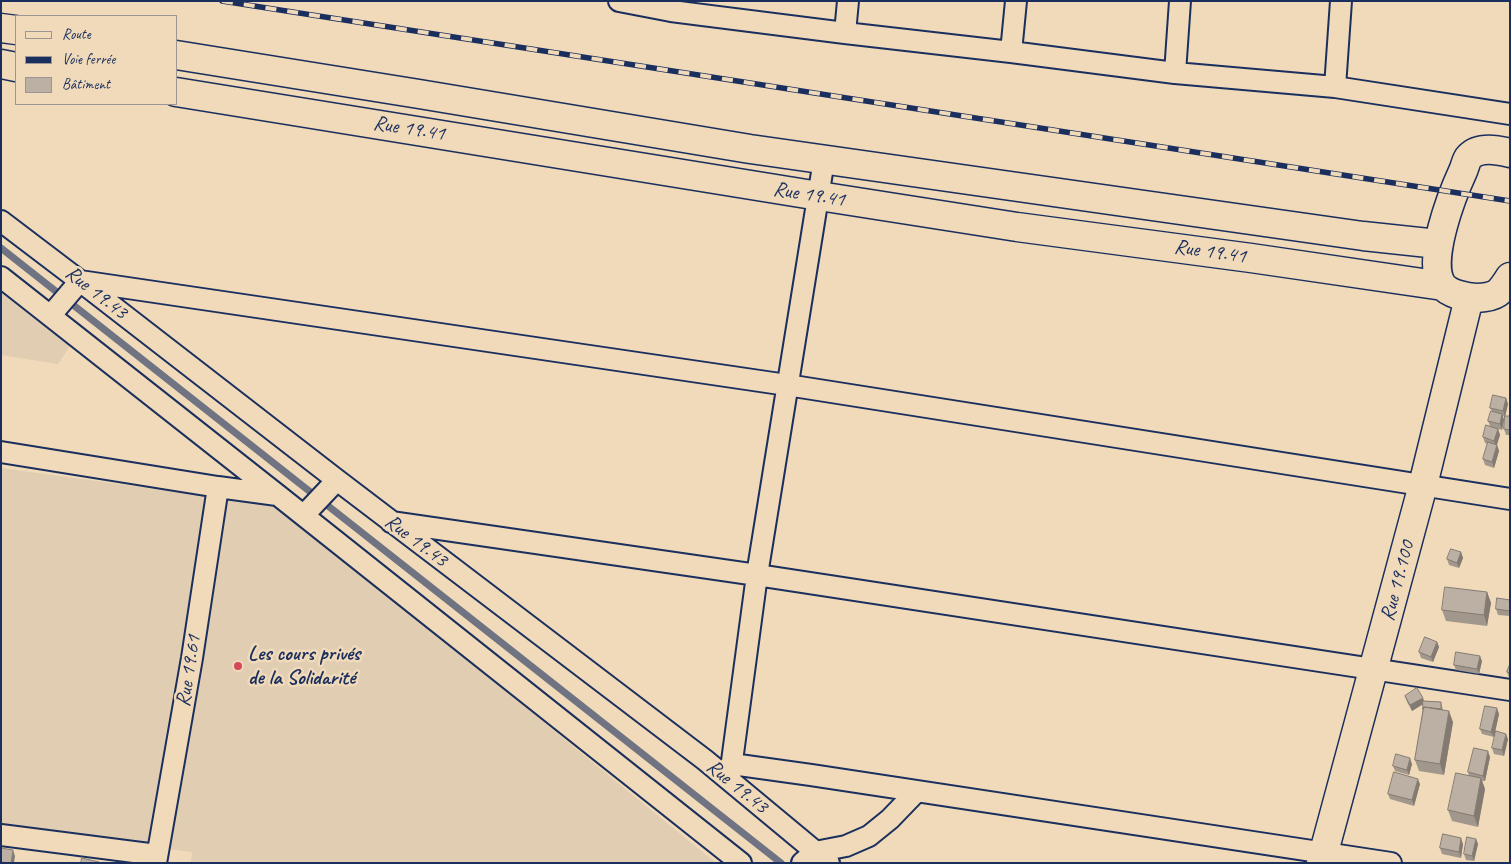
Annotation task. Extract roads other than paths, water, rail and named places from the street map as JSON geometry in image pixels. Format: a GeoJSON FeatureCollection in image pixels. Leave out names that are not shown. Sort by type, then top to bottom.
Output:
{"type":"FeatureCollection","features":[{"type":"Feature","properties":{"kind":"main road"},"geometry":{"type":"LineString","coordinates":[[1,28],[15,30]]}},
{"type":"Feature","properties":{"kind":"main road","name":"Rue 19.41"},"geometry":{"type":"LineString","coordinates":[[178,55],[750,149],[1363,236],[1438,244]]}},
{"type":"Feature","properties":{"kind":"main road"},"geometry":{"type":"LineString","coordinates":[[1,64],[15,67]]}},
{"type":"Feature","properties":{"kind":"main road","name":"Rue 19.41"},"geometry":{"type":"LineString","coordinates":[[178,92],[818,196],[1443,286],[1454,293],[1469,298]]}},
{"type":"Feature","properties":{"kind":"main road"},"geometry":{"type":"LineString","coordinates":[[1443,286],[1438,274],[1438,244],[1453,192],[1469,157],[1481,150],[1509,150]]}},
{"type":"Feature","properties":{"kind":"main road"},"geometry":{"type":"LineString","coordinates":[[1469,298],[1490,297],[1507,287]]}},
{"type":"Feature","properties":{"kind":"main road","name":"Rue 19.100"},"geometry":{"type":"LineString","coordinates":[[1322,858],[1423,485],[1469,298]]}},
{"type":"Feature","properties":{"kind":"street"},"geometry":{"type":"LineString","coordinates":[[619,1],[671,11],[1176,73],[1335,87],[1510,114]]}},
{"type":"Feature","properties":{"kind":"street"},"geometry":{"type":"LineString","coordinates":[[846,33],[848,1]]}},
{"type":"Feature","properties":{"kind":"street"},"geometry":{"type":"LineString","coordinates":[[1011,52],[1016,1]]}},
{"type":"Feature","properties":{"kind":"street"},"geometry":{"type":"LineString","coordinates":[[1176,73],[1180,1]]}},
{"type":"Feature","properties":{"kind":"street"},"geometry":{"type":"LineString","coordinates":[[1335,87],[1342,1]]}},
{"type":"Feature","properties":{"kind":"street"},"geometry":{"type":"LineString","coordinates":[[824,160],[757,575],[731,772],[917,791],[1322,858],[1391,863]]}},
{"type":"Feature","properties":{"kind":"street","name":"Rue 19.43"},"geometry":{"type":"LineString","coordinates":[[1,221],[391,522],[731,772],[815,859]]}},
{"type":"Feature","properties":{"kind":"street"},"geometry":{"type":"LineString","coordinates":[[1,277],[304,515],[741,863]]}},
{"type":"Feature","properties":{"kind":"street"},"geometry":{"type":"LineString","coordinates":[[51,315],[80,281],[788,385],[1510,499]]}},
{"type":"Feature","properties":{"kind":"street"},"geometry":{"type":"LineString","coordinates":[[1,452],[279,496]]}},
{"type":"Feature","properties":{"kind":"street"},"geometry":{"type":"LineString","coordinates":[[304,515],[337,480]]}},
{"type":"Feature","properties":{"kind":"street","name":"Rue 19.61"},"geometry":{"type":"LineString","coordinates":[[1,835],[157,859],[192,658],[218,487]]}},
{"type":"Feature","properties":{"kind":"street"},"geometry":{"type":"LineString","coordinates":[[391,522],[757,575],[1510,690]]}},
{"type":"Feature","properties":{"kind":"street"},"geometry":{"type":"LineString","coordinates":[[815,859],[869,836],[890,820],[917,791]]}},
{"type":"Feature","properties":{"kind":"waterway"},"geometry":{"type":"LineString","coordinates":[[1,248],[781,863]]}},
{"type":"Feature","properties":{"kind":"railway"},"geometry":{"type":"LineString","coordinates":[[222,1],[1510,201]]}},
{"type":"Feature","properties":{"kind":"place","name":"Les cours privés de la Solidarité"},"geometry":{"type":"Point","coordinates":[238,666]}}]}
